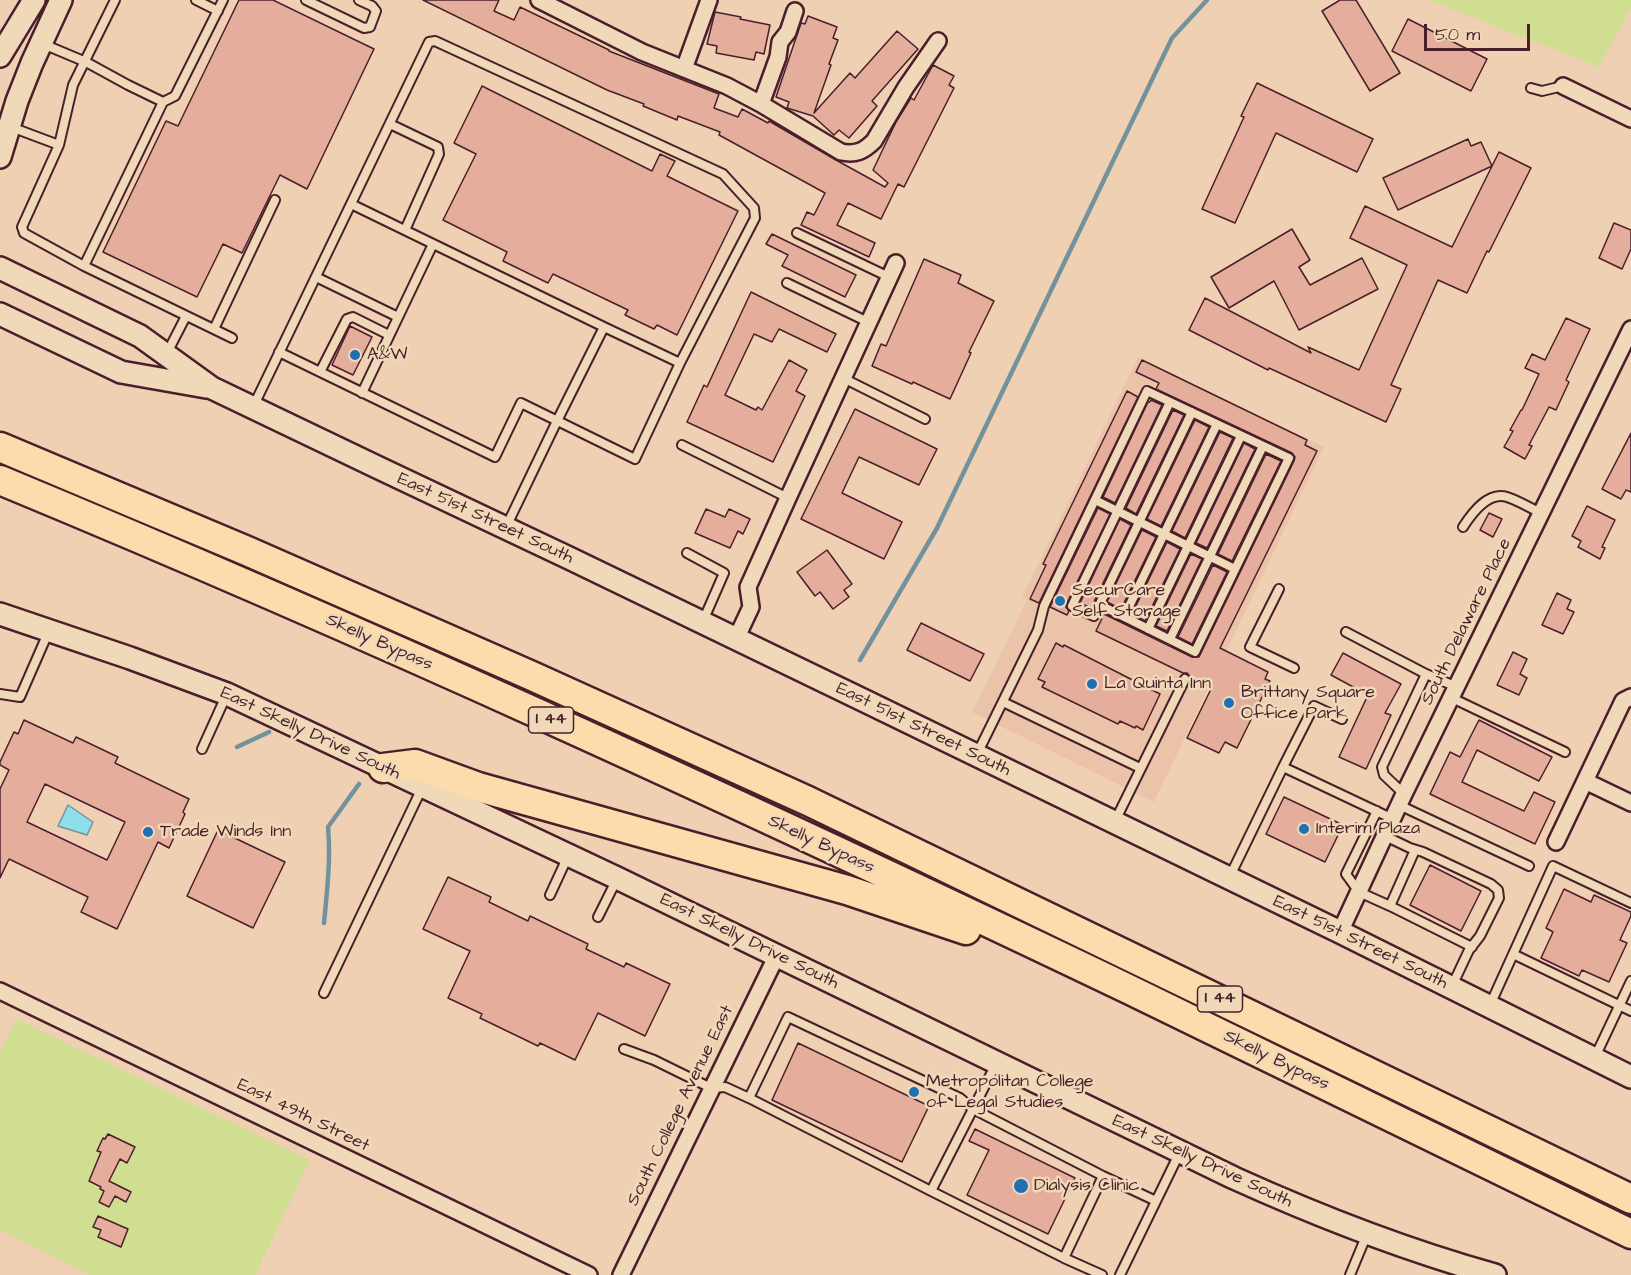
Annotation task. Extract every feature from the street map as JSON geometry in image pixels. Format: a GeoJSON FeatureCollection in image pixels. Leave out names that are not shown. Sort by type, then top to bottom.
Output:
{"type":"FeatureCollection","features":[{"type":"Feature","properties":{"kind":"highway","name":"Skelly Bypass"},"geometry":{"type":"LineString","coordinates":[[2,448],[258,556],[532,676],[807,801],[1631,1199]]}},
{"type":"Feature","properties":{"kind":"highway","name":"Skelly Bypass"},"geometry":{"type":"LineString","coordinates":[[0,480],[136,537],[511,702],[704,790],[1096,974],[1631,1234]]}},
{"type":"Feature","properties":{"kind":"highway"},"geometry":{"type":"LineString","coordinates":[[383,768],[415,764],[478,787],[847,890],[1096,974]]}},
{"type":"Feature","properties":{"kind":"main road"},"geometry":{"type":"LineString","coordinates":[[0,56],[10,32],[34,0]]}},
{"type":"Feature","properties":{"kind":"main road"},"geometry":{"type":"LineString","coordinates":[[0,157],[17,101],[61,0]]}},
{"type":"Feature","properties":{"kind":"main road"},"geometry":{"type":"LineString","coordinates":[[10,32],[41,44]]}},
{"type":"Feature","properties":{"kind":"main road","name":"East 51st Street South"},"geometry":{"type":"LineString","coordinates":[[0,268],[140,336],[212,388],[1114,822],[1631,1077]]}},
{"type":"Feature","properties":{"kind":"main road","name":"East 51st Street South"},"geometry":{"type":"LineString","coordinates":[[0,314],[121,372],[212,388]]}},
{"type":"Feature","properties":{"kind":"main road","name":"East Skelly Drive South"},"geometry":{"type":"LineString","coordinates":[[0,614],[227,694],[777,955],[1180,1153],[1302,1208],[1367,1232],[1455,1270],[1495,1275]]}},
{"type":"Feature","properties":{"kind":"street"},"geometry":{"type":"LineString","coordinates":[[539,0],[642,52],[727,86],[842,152],[851,154],[867,148],[874,141],[906,87],[938,41]]}},
{"type":"Feature","properties":{"kind":"street"},"geometry":{"type":"LineString","coordinates":[[684,69],[709,0]]}},
{"type":"Feature","properties":{"kind":"street"},"geometry":{"type":"LineString","coordinates":[[761,104],[778,57],[780,42],[788,32],[795,11]]}},
{"type":"Feature","properties":{"kind":"street"},"geometry":{"type":"LineString","coordinates":[[1563,86],[1631,119]]}},
{"type":"Feature","properties":{"kind":"street"},"geometry":{"type":"LineString","coordinates":[[735,639],[751,607],[748,587],[896,262]]}},
{"type":"Feature","properties":{"kind":"street","name":"South Delaware Place"},"geometry":{"type":"LineString","coordinates":[[1340,932],[1631,329]]}},
{"type":"Feature","properties":{"kind":"street"},"geometry":{"type":"LineString","coordinates":[[1556,842],[1623,701],[1631,697]]}},
{"type":"Feature","properties":{"kind":"street"},"geometry":{"type":"LineString","coordinates":[[1585,781],[1631,803]]}},
{"type":"Feature","properties":{"kind":"street","name":"South College Avenue East"},"geometry":{"type":"LineString","coordinates":[[621,1275],[777,955]]}},
{"type":"Feature","properties":{"kind":"street","name":"East 49th Street"},"geometry":{"type":"LineString","coordinates":[[0,991],[590,1275]]}},
{"type":"Feature","properties":{"kind":"lane"},"geometry":{"type":"LineString","coordinates":[[115,0],[73,85],[59,145],[22,227],[24,233],[84,266],[232,338]]}},
{"type":"Feature","properties":{"kind":"lane"},"geometry":{"type":"LineString","coordinates":[[196,0],[218,11]]}},
{"type":"Feature","properties":{"kind":"lane"},"geometry":{"type":"LineString","coordinates":[[84,266],[163,102],[175,96],[223,0]]}},
{"type":"Feature","properties":{"kind":"lane"},"geometry":{"type":"LineString","coordinates":[[306,0],[364,28],[370,27],[376,11],[372,6],[359,0]]}},
{"type":"Feature","properties":{"kind":"lane"},"geometry":{"type":"LineString","coordinates":[[253,408],[279,352],[429,42],[435,41],[723,174],[754,207],[755,218],[680,363],[634,459],[521,403],[495,457],[279,352]]}},
{"type":"Feature","properties":{"kind":"lane"},"geometry":{"type":"LineString","coordinates":[[41,44],[86,62],[163,102]]}},
{"type":"Feature","properties":{"kind":"lane"},"geometry":{"type":"LineString","coordinates":[[1531,88],[1542,91],[1563,86]]}},
{"type":"Feature","properties":{"kind":"lane"},"geometry":{"type":"LineString","coordinates":[[390,124],[438,147],[439,154],[405,230]]}},
{"type":"Feature","properties":{"kind":"lane"},"geometry":{"type":"LineString","coordinates":[[9,126],[59,145]]}},
{"type":"Feature","properties":{"kind":"lane"},"geometry":{"type":"LineString","coordinates":[[214,329],[275,200]]}},
{"type":"Feature","properties":{"kind":"lane"},"geometry":{"type":"LineString","coordinates":[[351,204],[680,363]]}},
{"type":"Feature","properties":{"kind":"lane"},"geometry":{"type":"LineString","coordinates":[[797,233],[889,277]]}},
{"type":"Feature","properties":{"kind":"lane"},"geometry":{"type":"LineString","coordinates":[[362,393],[433,244]]}},
{"type":"Feature","properties":{"kind":"lane"},"geometry":{"type":"LineString","coordinates":[[316,277],[398,317]]}},
{"type":"Feature","properties":{"kind":"lane"},"geometry":{"type":"LineString","coordinates":[[787,283],[868,322]]}},
{"type":"Feature","properties":{"kind":"lane"},"geometry":{"type":"LineString","coordinates":[[166,355],[186,316]]}},
{"type":"Feature","properties":{"kind":"lane"},"geometry":{"type":"LineString","coordinates":[[320,372],[347,319],[353,317],[390,335]]}},
{"type":"Feature","properties":{"kind":"lane"},"geometry":{"type":"LineString","coordinates":[[506,528],[604,327]]}},
{"type":"Feature","properties":{"kind":"lane"},"geometry":{"type":"LineString","coordinates":[[843,378],[925,419]]}},
{"type":"Feature","properties":{"kind":"lane"},"geometry":{"type":"LineString","coordinates":[[976,756],[1038,630],[1044,606],[1147,391],[1289,458],[1196,652],[1100,605]]}},
{"type":"Feature","properties":{"kind":"lane"},"geometry":{"type":"LineString","coordinates":[[1170,402],[1072,606],[1094,616],[1192,412]]}},
{"type":"Feature","properties":{"kind":"lane"},"geometry":{"type":"LineString","coordinates":[[1124,617],[1217,424]]}},
{"type":"Feature","properties":{"kind":"lane"},"geometry":{"type":"LineString","coordinates":[[1148,629],[1241,436]]}},
{"type":"Feature","properties":{"kind":"lane"},"geometry":{"type":"LineString","coordinates":[[682,445],[788,498]]}},
{"type":"Feature","properties":{"kind":"lane"},"geometry":{"type":"LineString","coordinates":[[1170,639],[1263,446]]}},
{"type":"Feature","properties":{"kind":"lane"},"geometry":{"type":"LineString","coordinates":[[1464,527],[1475,510],[1499,496],[1542,514]]}},
{"type":"Feature","properties":{"kind":"lane"},"geometry":{"type":"LineString","coordinates":[[1095,500],[1235,569]]}},
{"type":"Feature","properties":{"kind":"lane"},"geometry":{"type":"LineString","coordinates":[[687,553],[724,573],[702,623]]}},
{"type":"Feature","properties":{"kind":"lane"},"geometry":{"type":"LineString","coordinates":[[1279,590],[1250,647],[1294,668]]}},
{"type":"Feature","properties":{"kind":"lane"},"geometry":{"type":"LineString","coordinates":[[0,694],[21,697],[49,632]]}},
{"type":"Feature","properties":{"kind":"lane"},"geometry":{"type":"LineString","coordinates":[[1346,632],[1565,752]]}},
{"type":"Feature","properties":{"kind":"lane"},"geometry":{"type":"LineString","coordinates":[[1399,806],[1382,767],[1426,674]]}},
{"type":"Feature","properties":{"kind":"lane"},"geometry":{"type":"LineString","coordinates":[[1114,822],[1185,680]]}},
{"type":"Feature","properties":{"kind":"lane"},"geometry":{"type":"LineString","coordinates":[[202,749],[227,694]]}},
{"type":"Feature","properties":{"kind":"lane"},"geometry":{"type":"LineString","coordinates":[[1003,702],[1140,768]]}},
{"type":"Feature","properties":{"kind":"lane"},"geometry":{"type":"LineString","coordinates":[[1228,878],[1314,706],[1342,719]]}},
{"type":"Feature","properties":{"kind":"lane"},"geometry":{"type":"LineString","coordinates":[[1283,766],[1377,811],[1399,806],[1529,866]]}},
{"type":"Feature","properties":{"kind":"lane"},"geometry":{"type":"LineString","coordinates":[[324,993],[423,786]]}},
{"type":"Feature","properties":{"kind":"lane"},"geometry":{"type":"LineString","coordinates":[[1377,811],[1346,874],[1359,892],[1472,947]]}},
{"type":"Feature","properties":{"kind":"lane"},"geometry":{"type":"LineString","coordinates":[[1385,836],[1491,884],[1498,890],[1499,898],[1451,988]]}},
{"type":"Feature","properties":{"kind":"lane"},"geometry":{"type":"LineString","coordinates":[[1390,906],[1415,850]]}},
{"type":"Feature","properties":{"kind":"lane"},"geometry":{"type":"LineString","coordinates":[[550,895],[569,855]]}},
{"type":"Feature","properties":{"kind":"lane"},"geometry":{"type":"LineString","coordinates":[[1490,1006],[1553,866],[1631,903]]}},
{"type":"Feature","properties":{"kind":"lane"},"geometry":{"type":"LineString","coordinates":[[598,917],[617,878]]}},
{"type":"Feature","properties":{"kind":"lane"},"geometry":{"type":"LineString","coordinates":[[1513,954],[1631,1011]]}},
{"type":"Feature","properties":{"kind":"lane"},"geometry":{"type":"LineString","coordinates":[[1594,1059],[1631,981]]}},
{"type":"Feature","properties":{"kind":"lane"},"geometry":{"type":"LineString","coordinates":[[749,1098],[788,1017],[960,1098],[973,1109],[1156,1202]]}},
{"type":"Feature","properties":{"kind":"lane"},"geometry":{"type":"LineString","coordinates":[[624,1049],[654,1060],[711,1088],[725,1087],[749,1098],[1064,1258],[1102,1275]]}},
{"type":"Feature","properties":{"kind":"lane"},"geometry":{"type":"LineString","coordinates":[[931,1191],[997,1063]]}},
{"type":"Feature","properties":{"kind":"lane"},"geometry":{"type":"LineString","coordinates":[[1120,1275],[1180,1153]]}},
{"type":"Feature","properties":{"kind":"lane"},"geometry":{"type":"LineString","coordinates":[[1064,1258],[1103,1176]]}},
{"type":"Feature","properties":{"kind":"lane"},"geometry":{"type":"LineString","coordinates":[[1350,1275],[1367,1232]]}},
{"type":"Feature","properties":{"kind":"shaded area","name":"SecurCare Self Storage"},"geometry":{"type":"Polygon","coordinates":[[[1138,357],[1324,447],[1154,802],[972,712],[1027,600],[1022,598],[1138,357]]]}},
{"type":"Feature","properties":{"kind":"green space"},"geometry":{"type":"Polygon","coordinates":[[[1429,0],[1631,0],[1631,8],[1599,67],[1429,0]]]}},
{"type":"Feature","properties":{"kind":"green space"},"geometry":{"type":"Polygon","coordinates":[[[16,1019],[310,1160],[255,1275],[90,1275],[0,1230],[0,1053],[16,1019]]]}},
{"type":"Feature","properties":{"kind":"water"},"geometry":{"type":"Polygon","coordinates":[[[68,805],[93,822],[87,835],[58,826],[68,805]]]}},
{"type":"Feature","properties":{"kind":"building"},"geometry":{"type":"Polygon","coordinates":[[[239,0],[273,0],[374,49],[307,189],[280,175],[242,253],[223,244],[197,297],[103,252],[166,121],[178,126],[239,0]]]}},
{"type":"Feature","properties":{"kind":"building"},"geometry":{"type":"Polygon","coordinates":[[[423,0],[499,0],[494,11],[514,20],[520,7],[609,51],[719,94],[714,108],[738,117],[742,109],[768,123],[769,121],[885,187],[888,183],[873,170],[896,122],[911,98],[914,100],[933,65],[954,76],[949,85],[954,88],[904,187],[898,184],[881,219],[848,203],[837,225],[875,243],[869,257],[801,225],[807,212],[814,215],[825,193],[719,135],[720,132],[678,116],[677,120],[607,90],[423,0]]]}},
{"type":"Feature","properties":{"kind":"building"},"geometry":{"type":"Polygon","coordinates":[[[1340,0],[1356,0],[1400,73],[1370,91],[1322,11],[1340,0]]]}},
{"type":"Feature","properties":{"kind":"building"},"geometry":{"type":"Polygon","coordinates":[[[715,12],[770,25],[764,54],[756,52],[754,60],[716,53],[717,46],[707,44],[715,12]]]}},
{"type":"Feature","properties":{"kind":"building"},"geometry":{"type":"Polygon","coordinates":[[[808,16],[837,27],[833,38],[838,40],[814,113],[850,73],[855,78],[897,31],[918,49],[872,101],[877,106],[849,138],[839,130],[834,135],[813,116],[787,108],[789,102],[776,97],[801,23],[805,24],[808,16]]]}},
{"type":"Feature","properties":{"kind":"building"},"geometry":{"type":"Polygon","coordinates":[[[1408,19],[1487,59],[1471,91],[1392,51],[1408,19]]]}},
{"type":"Feature","properties":{"kind":"building"},"geometry":{"type":"Polygon","coordinates":[[[1257,83],[1373,139],[1357,172],[1276,133],[1235,223],[1202,209],[1257,83]]]}},
{"type":"Feature","properties":{"kind":"building"},"geometry":{"type":"Polygon","coordinates":[[[482,86],[652,171],[660,154],[675,161],[667,176],[738,211],[677,335],[657,325],[654,329],[625,315],[628,310],[553,274],[548,283],[503,261],[507,252],[443,220],[476,154],[454,143],[482,86]]]}},
{"type":"Feature","properties":{"kind":"building"},"geometry":{"type":"Polygon","coordinates":[[[1468,139],[1471,146],[1481,142],[1492,166],[1398,210],[1383,178],[1468,139]]]}},
{"type":"Feature","properties":{"kind":"building"},"geometry":{"type":"Polygon","coordinates":[[[1499,152],[1531,168],[1467,293],[1438,280],[1391,385],[1401,389],[1386,422],[1269,368],[1268,370],[1189,330],[1205,298],[1311,353],[1308,347],[1359,370],[1407,265],[1350,238],[1365,206],[1452,247],[1499,152]]]}},
{"type":"Feature","properties":{"kind":"building"},"geometry":{"type":"Polygon","coordinates":[[[1614,223],[1631,230],[1631,249],[1622,269],[1599,258],[1614,223]]]}},
{"type":"Feature","properties":{"kind":"building"},"geometry":{"type":"Polygon","coordinates":[[[1292,229],[1310,260],[1299,267],[1310,285],[1362,258],[1378,289],[1299,330],[1274,281],[1229,308],[1211,277],[1292,229]]]}},
{"type":"Feature","properties":{"kind":"building"},"geometry":{"type":"Polygon","coordinates":[[[772,234],[856,275],[845,297],[782,266],[788,255],[766,244],[772,234]]]}},
{"type":"Feature","properties":{"kind":"building"},"geometry":{"type":"Polygon","coordinates":[[[924,259],[961,275],[958,283],[994,301],[969,352],[971,353],[950,399],[872,366],[881,344],[886,346],[924,259]]]}},
{"type":"Feature","properties":{"kind":"building"},"geometry":{"type":"Polygon","coordinates":[[[751,292],[836,334],[827,352],[779,329],[772,342],[754,334],[725,395],[756,410],[758,407],[762,410],[789,360],[807,370],[796,391],[805,396],[773,462],[687,422],[704,385],[707,387],[751,292]]]}},
{"type":"Feature","properties":{"kind":"building"},"geometry":{"type":"Polygon","coordinates":[[[1566,318],[1590,329],[1566,380],[1569,382],[1556,410],[1549,407],[1529,445],[1532,446],[1525,459],[1504,447],[1513,431],[1510,430],[1539,374],[1525,368],[1532,354],[1545,360],[1566,318]]]}},
{"type":"Feature","properties":{"kind":"building"},"geometry":{"type":"Polygon","coordinates":[[[350,326],[372,337],[353,375],[332,365],[350,326]]]}},
{"type":"Feature","properties":{"kind":"building"},"geometry":{"type":"Polygon","coordinates":[[[1142,360],[1307,440],[1305,445],[1317,451],[1220,648],[1268,672],[1265,679],[1270,681],[1237,748],[1225,742],[1219,753],[1187,738],[1212,687],[1096,631],[1104,614],[1102,613],[1192,657],[1199,657],[1295,457],[1292,453],[1156,389],[1159,383],[1136,372],[1142,360]]]}},
{"type":"Feature","properties":{"kind":"building"},"geometry":{"type":"Polygon","coordinates":[[[1127,391],[1138,397],[1039,603],[1030,599],[1046,565],[1043,564],[1127,391]]]}},
{"type":"Feature","properties":{"kind":"building"},"geometry":{"type":"Polygon","coordinates":[[[1151,400],[1162,405],[1115,503],[1103,497],[1148,402],[1151,400]]]}},
{"type":"Feature","properties":{"kind":"building"},"geometry":{"type":"Polygon","coordinates":[[[855,409],[937,449],[919,485],[859,457],[842,493],[902,522],[884,559],[801,519],[855,409]]]}},
{"type":"Feature","properties":{"kind":"building"},"geometry":{"type":"Polygon","coordinates":[[[1173,410],[1184,415],[1136,514],[1126,508],[1173,410]]]}},
{"type":"Feature","properties":{"kind":"building"},"geometry":{"type":"Polygon","coordinates":[[[1195,420],[1209,427],[1161,526],[1147,519],[1195,420]]]}},
{"type":"Feature","properties":{"kind":"building"},"geometry":{"type":"Polygon","coordinates":[[[1220,432],[1233,438],[1185,538],[1172,531],[1220,432]]]}},
{"type":"Feature","properties":{"kind":"building"},"geometry":{"type":"Polygon","coordinates":[[[1631,433],[1631,492],[1626,490],[1621,499],[1602,489],[1631,433]]]}},
{"type":"Feature","properties":{"kind":"building"},"geometry":{"type":"Polygon","coordinates":[[[1244,443],[1255,449],[1207,548],[1196,543],[1244,443]]]}},
{"type":"Feature","properties":{"kind":"building"},"geometry":{"type":"Polygon","coordinates":[[[1266,454],[1281,461],[1232,561],[1218,554],[1266,454]]]}},
{"type":"Feature","properties":{"kind":"building"},"geometry":{"type":"Polygon","coordinates":[[[1587,506],[1615,520],[1602,547],[1605,548],[1600,559],[1578,547],[1581,541],[1572,536],[1587,506]]]}},
{"type":"Feature","properties":{"kind":"building"},"geometry":{"type":"Polygon","coordinates":[[[1098,508],[1110,514],[1067,603],[1066,607],[1069,611],[1067,615],[1050,607],[1098,508]]]}},
{"type":"Feature","properties":{"kind":"building"},"geometry":{"type":"Polygon","coordinates":[[[706,509],[725,517],[729,509],[750,519],[743,534],[738,531],[730,548],[695,533],[706,509]]]}},
{"type":"Feature","properties":{"kind":"building"},"geometry":{"type":"Polygon","coordinates":[[[1489,513],[1502,519],[1493,537],[1480,530],[1489,513]]]}},
{"type":"Feature","properties":{"kind":"building"},"geometry":{"type":"Polygon","coordinates":[[[1120,519],[1131,525],[1091,608],[1080,603],[1120,519]]]}},
{"type":"Feature","properties":{"kind":"building"},"geometry":{"type":"Polygon","coordinates":[[[1142,530],[1156,537],[1121,609],[1107,602],[1142,530]]]}},
{"type":"Feature","properties":{"kind":"building"},"geometry":{"type":"Polygon","coordinates":[[[1167,542],[1180,549],[1145,621],[1132,614],[1167,542]]]}},
{"type":"Feature","properties":{"kind":"building"},"geometry":{"type":"Polygon","coordinates":[[[827,550],[852,584],[844,590],[849,597],[833,609],[820,592],[815,596],[797,572],[827,550]]]}},
{"type":"Feature","properties":{"kind":"building"},"geometry":{"type":"Polygon","coordinates":[[[1191,554],[1202,559],[1167,631],[1156,626],[1191,554]]]}},
{"type":"Feature","properties":{"kind":"building"},"geometry":{"type":"Polygon","coordinates":[[[1213,565],[1227,572],[1192,644],[1178,637],[1213,565]]]}},
{"type":"Feature","properties":{"kind":"building"},"geometry":{"type":"Polygon","coordinates":[[[1557,593],[1571,600],[1567,609],[1574,612],[1563,634],[1542,625],[1557,593]]]}},
{"type":"Feature","properties":{"kind":"building"},"geometry":{"type":"Polygon","coordinates":[[[921,623],[984,654],[970,681],[907,650],[921,623]]]}},
{"type":"Feature","properties":{"kind":"building","name":"La Quinta Inn"},"geometry":{"type":"Polygon","coordinates":[[[1056,643],[1160,694],[1143,730],[1120,721],[1118,724],[1042,687],[1045,682],[1038,679],[1056,643]]]}},
{"type":"Feature","properties":{"kind":"building"},"geometry":{"type":"Polygon","coordinates":[[[1513,652],[1527,659],[1520,674],[1527,678],[1519,695],[1497,685],[1513,652]]]}},
{"type":"Feature","properties":{"kind":"building"},"geometry":{"type":"Polygon","coordinates":[[[1343,653],[1401,684],[1385,713],[1391,715],[1366,769],[1339,757],[1368,695],[1331,675],[1343,653]]]}},
{"type":"Feature","properties":{"kind":"building","name":"Trade Winds Inn"},"geometry":{"type":"Polygon","coordinates":[[[24,720],[73,743],[76,737],[118,757],[115,763],[189,799],[183,812],[185,814],[169,848],[158,842],[117,929],[81,912],[88,897],[9,859],[0,878],[0,789],[9,770],[0,765],[0,762],[14,732],[18,734],[24,720]],[[45,784],[27,822],[107,860],[125,822],[45,784]]]}},
{"type":"Feature","properties":{"kind":"building"},"geometry":{"type":"Polygon","coordinates":[[[1479,720],[1552,757],[1539,781],[1477,750],[1462,782],[1524,811],[1534,792],[1555,802],[1535,844],[1430,794],[1450,752],[1460,757],[1479,720]]]}},
{"type":"Feature","properties":{"kind":"building","name":"Interim Plaza"},"geometry":{"type":"Polygon","coordinates":[[[1284,797],[1343,825],[1325,862],[1266,834],[1284,797]]]}},
{"type":"Feature","properties":{"kind":"building"},"geometry":{"type":"Polygon","coordinates":[[[218,830],[285,862],[253,928],[187,896],[218,830]]]}},
{"type":"Feature","properties":{"kind":"building"},"geometry":{"type":"Polygon","coordinates":[[[1430,865],[1481,891],[1461,931],[1410,905],[1430,865]]]}},
{"type":"Feature","properties":{"kind":"building"},"geometry":{"type":"Polygon","coordinates":[[[448,877],[491,897],[489,902],[528,921],[530,916],[588,944],[586,949],[624,967],[626,963],[670,984],[645,1036],[598,1013],[575,1060],[540,1043],[538,1046],[480,1018],[482,1014],[448,998],[470,951],[423,929],[448,877]]]}},
{"type":"Feature","properties":{"kind":"building"},"geometry":{"type":"Polygon","coordinates":[[[1564,889],[1591,902],[1594,895],[1631,912],[1620,940],[1627,943],[1609,982],[1582,970],[1579,976],[1541,958],[1553,932],[1546,928],[1564,889]]]}},
{"type":"Feature","properties":{"kind":"building"},"geometry":{"type":"Polygon","coordinates":[[[798,1043],[929,1106],[902,1162],[772,1100],[798,1043]]]}},
{"type":"Feature","properties":{"kind":"building","name":"Dialysis Clinic"},"geometry":{"type":"Polygon","coordinates":[[[975,1129],[1075,1178],[1048,1234],[967,1195],[989,1150],[969,1141],[975,1129]]]}},
{"type":"Feature","properties":{"kind":"building"},"geometry":{"type":"Polygon","coordinates":[[[108,1134],[135,1147],[127,1163],[120,1159],[109,1181],[131,1192],[126,1202],[115,1196],[109,1207],[99,1202],[104,1191],[100,1189],[101,1187],[89,1181],[101,1152],[97,1151],[103,1138],[105,1139],[108,1134]]]}},
{"type":"Feature","properties":{"kind":"building"},"geometry":{"type":"Polygon","coordinates":[[[98,1216],[128,1229],[121,1247],[98,1237],[101,1230],[93,1227],[98,1216]]]}},
{"type":"Feature","properties":{"kind":"waterway"},"geometry":{"type":"LineString","coordinates":[[860,660],[937,528],[1172,38],[1207,0]]}},
{"type":"Feature","properties":{"kind":"waterway"},"geometry":{"type":"LineString","coordinates":[[237,747],[269,732]]}},
{"type":"Feature","properties":{"kind":"waterway"},"geometry":{"type":"LineString","coordinates":[[324,923],[329,863],[328,827],[359,784]]}},
{"type":"Feature","properties":{"kind":"place","name":"A&W"},"geometry":{"type":"Point","coordinates":[355,355]}},
{"type":"Feature","properties":{"kind":"place","name":"SecurCare Self Storage"},"geometry":{"type":"Point","coordinates":[1060,601]}},
{"type":"Feature","properties":{"kind":"place","name":"La Quinta Inn"},"geometry":{"type":"Point","coordinates":[1092,684]}},
{"type":"Feature","properties":{"kind":"place","name":"Brittany Square Office Park"},"geometry":{"type":"Point","coordinates":[1229,703]}},
{"type":"Feature","properties":{"kind":"place","name":"Interim Plaza"},"geometry":{"type":"Point","coordinates":[1304,829]}},
{"type":"Feature","properties":{"kind":"place","name":"Trade Winds Inn"},"geometry":{"type":"Point","coordinates":[148,832]}},
{"type":"Feature","properties":{"kind":"place","name":"Metropolitan College of Legal Studies"},"geometry":{"type":"Point","coordinates":[914,1092]}},
{"type":"Feature","properties":{"kind":"place","name":"Dialysis Clinic"},"geometry":{"type":"Point","coordinates":[1021,1186]}}]}
